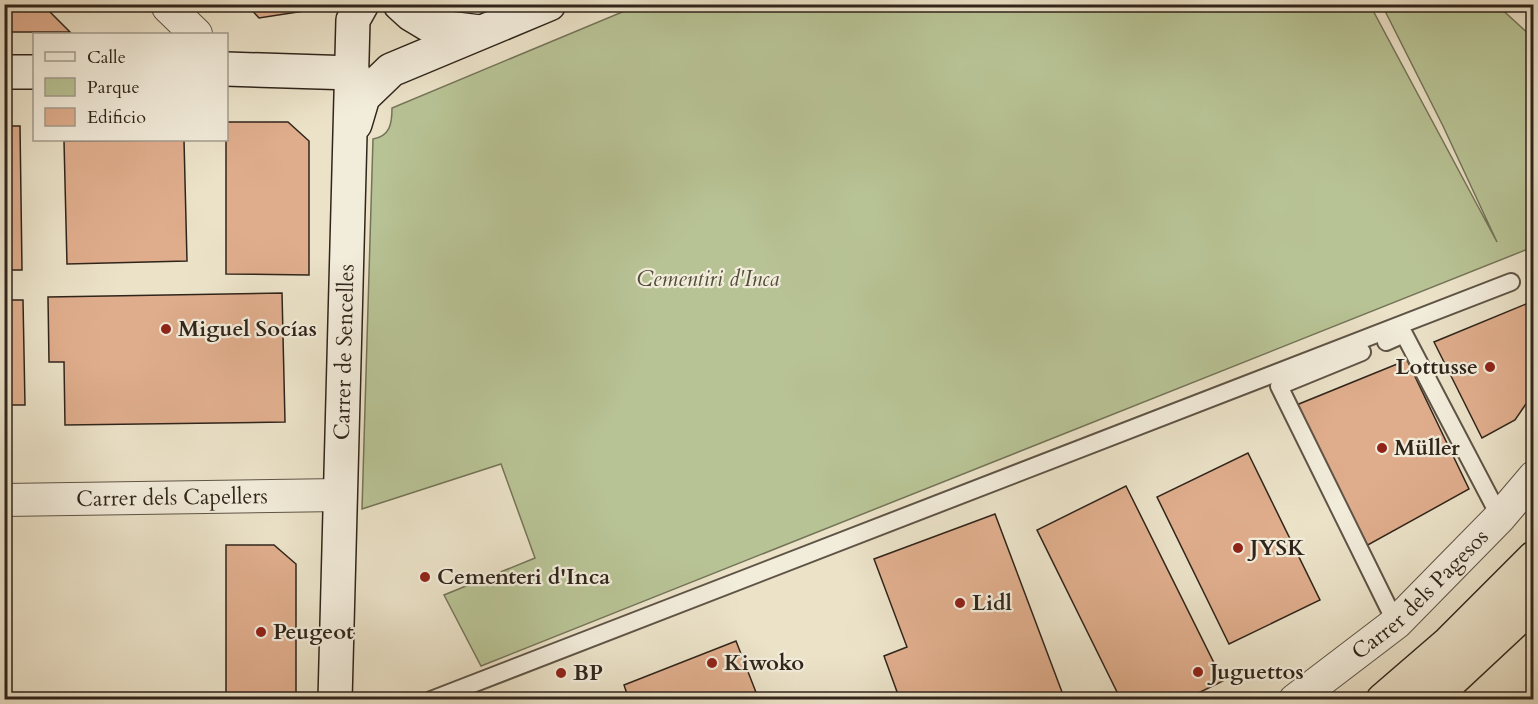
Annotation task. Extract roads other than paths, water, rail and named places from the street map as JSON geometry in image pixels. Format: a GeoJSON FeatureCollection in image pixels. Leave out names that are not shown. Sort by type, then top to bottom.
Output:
{"type":"FeatureCollection","features":[{"type":"Feature","properties":{"kind":"highway"},"geometry":{"type":"LineString","coordinates":[[1383,699],[1449,643],[1533,558]]}},
{"type":"Feature","properties":{"kind":"highway"},"geometry":{"type":"LineString","coordinates":[[1430,699],[1487,649],[1533,603]]}},
{"type":"Feature","properties":{"kind":"street"},"geometry":{"type":"LineString","coordinates":[[400,4],[411,14],[432,26],[482,32]]}},
{"type":"Feature","properties":{"kind":"street"},"geometry":{"type":"LineString","coordinates":[[351,140],[363,97],[391,70],[549,4]]}},
{"type":"Feature","properties":{"kind":"street"},"geometry":{"type":"LineString","coordinates":[[168,7],[195,33]]}},
{"type":"Feature","properties":{"kind":"street","name":"Carrer de Sencelles"},"geometry":{"type":"LineString","coordinates":[[335,699],[356,10]]}},
{"type":"Feature","properties":{"kind":"street"},"geometry":{"type":"LineString","coordinates":[[228,69],[353,73]]}},
{"type":"Feature","properties":{"kind":"street"},"geometry":{"type":"LineString","coordinates":[[4,72],[33,72]]}},
{"type":"Feature","properties":{"kind":"street","name":"Carrer dels Pagesos"},"geometry":{"type":"LineString","coordinates":[[1295,699],[1396,623],[1500,517],[1533,477]]}},
{"type":"Feature","properties":{"kind":"street","name":"Carrer dels Capellers"},"geometry":{"type":"LineString","coordinates":[[4,500],[340,495]]}},
{"type":"Feature","properties":{"kind":"lane"},"geometry":{"type":"LineString","coordinates":[[431,699],[1511,282]]}},
{"type":"Feature","properties":{"kind":"lane"},"geometry":{"type":"LineString","coordinates":[[1396,623],[1279,386],[1404,334],[1500,517]]}},
{"type":"Feature","properties":{"kind":"place","name":"Miguel Socías"},"geometry":{"type":"Point","coordinates":[166,329]}},
{"type":"Feature","properties":{"kind":"place","name":"Lottusse"},"geometry":{"type":"Point","coordinates":[1490,367]}},
{"type":"Feature","properties":{"kind":"place","name":"Müller"},"geometry":{"type":"Point","coordinates":[1382,448]}},
{"type":"Feature","properties":{"kind":"place","name":"JYSK"},"geometry":{"type":"Point","coordinates":[1238,548]}},
{"type":"Feature","properties":{"kind":"place","name":"Cementeri d'Inca"},"geometry":{"type":"Point","coordinates":[425,577]}},
{"type":"Feature","properties":{"kind":"place","name":"Lidl"},"geometry":{"type":"Point","coordinates":[960,603]}},
{"type":"Feature","properties":{"kind":"place","name":"Peugeot"},"geometry":{"type":"Point","coordinates":[261,632]}},
{"type":"Feature","properties":{"kind":"place","name":"Kiwoko"},"geometry":{"type":"Point","coordinates":[712,663]}},
{"type":"Feature","properties":{"kind":"place","name":"Juguettos"},"geometry":{"type":"Point","coordinates":[1198,672]}},
{"type":"Feature","properties":{"kind":"place","name":"BP"},"geometry":{"type":"Point","coordinates":[561,673]}},
{"type":"Feature","properties":{"kind":"park label","name":"Cementiri d'Inca"},"geometry":{"type":"Point","coordinates":[708,279]}}]}
